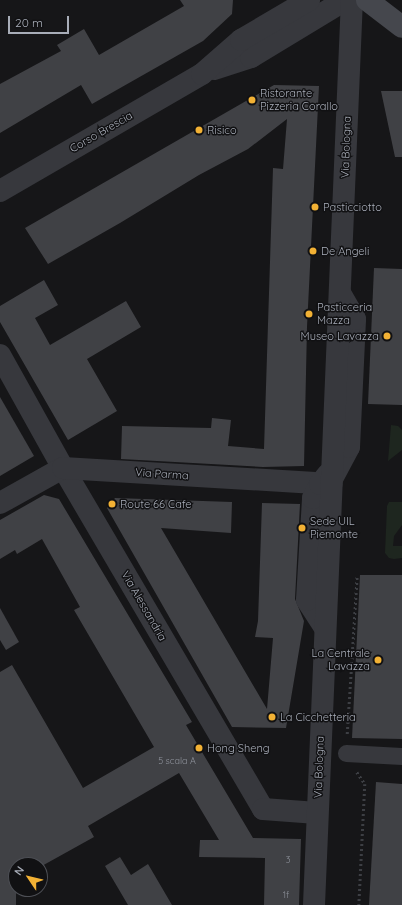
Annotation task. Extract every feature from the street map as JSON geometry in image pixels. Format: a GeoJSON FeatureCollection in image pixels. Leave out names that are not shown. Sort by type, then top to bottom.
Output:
{"type":"FeatureCollection","features":[{"type":"Feature","properties":{"kind":"main road"},"geometry":{"type":"LineString","coordinates":[[367,0],[402,27]]}},
{"type":"Feature","properties":{"kind":"street","name":"Corso Brescia"},"geometry":{"type":"LineString","coordinates":[[202,74],[241,40],[309,0]]}},
{"type":"Feature","properties":{"kind":"street","name":"Corso Brescia"},"geometry":{"type":"LineString","coordinates":[[0,191],[202,74],[250,57],[346,0]]}},
{"type":"Feature","properties":{"kind":"street","name":"Via Bologna"},"geometry":{"type":"LineString","coordinates":[[314,905],[325,628],[329,479],[340,293],[352,0]]}},
{"type":"Feature","properties":{"kind":"street","name":"Via Alessandria"},"geometry":{"type":"LineString","coordinates":[[0,355],[63,468],[263,809],[317,813]]}},
{"type":"Feature","properties":{"kind":"street","name":"Via Parma"},"geometry":{"type":"LineString","coordinates":[[63,468],[329,479]]}},
{"type":"Feature","properties":{"kind":"street"},"geometry":{"type":"LineString","coordinates":[[0,503],[63,468]]}},
{"type":"Feature","properties":{"kind":"street"},"geometry":{"type":"LineString","coordinates":[[346,754],[402,756]]}},
{"type":"Feature","properties":{"kind":"path"},"geometry":{"type":"LineString","coordinates":[[357,575],[346,754],[365,784],[359,905]]}},
{"type":"Feature","properties":{"kind":"shaded area"},"geometry":{"type":"Polygon","coordinates":[[[391,425],[398,426],[402,430],[402,450],[388,461],[391,425]]]}},
{"type":"Feature","properties":{"kind":"shaded area"},"geometry":{"type":"Polygon","coordinates":[[[389,502],[402,502],[402,525],[394,536],[393,546],[402,546],[402,558],[389,558],[385,553],[387,506],[389,502]]]}},
{"type":"Feature","properties":{"kind":"building"},"geometry":{"type":"Polygon","coordinates":[[[180,0],[233,0],[232,14],[203,41],[92,104],[81,85],[0,133],[0,84],[61,51],[57,45],[84,29],[99,55],[184,6],[180,0]]]}},
{"type":"Feature","properties":{"kind":"building"},"geometry":{"type":"Polygon","coordinates":[[[274,85],[319,86],[307,327],[304,466],[263,467],[121,459],[122,426],[211,428],[212,418],[231,420],[228,446],[264,449],[273,168],[283,169],[287,119],[248,149],[199,175],[120,223],[48,264],[25,228],[274,85]]]}},
{"type":"Feature","properties":{"kind":"building"},"geometry":{"type":"Polygon","coordinates":[[[381,91],[402,91],[402,157],[395,157],[381,91]]]}},
{"type":"Feature","properties":{"kind":"building","name":"Museo Lavazza"},"geometry":{"type":"Polygon","coordinates":[[[374,268],[402,269],[402,405],[368,404],[374,268]]]}},
{"type":"Feature","properties":{"kind":"building"},"geometry":{"type":"Polygon","coordinates":[[[44,280],[58,305],[35,318],[50,345],[126,301],[141,327],[87,359],[117,411],[68,440],[0,322],[0,306],[44,280]]]}},
{"type":"Feature","properties":{"kind":"building"},"geometry":{"type":"Polygon","coordinates":[[[0,397],[34,456],[0,476],[0,397]]]}},
{"type":"Feature","properties":{"kind":"building"},"geometry":{"type":"Polygon","coordinates":[[[44,495],[59,499],[192,722],[186,725],[253,838],[301,839],[299,905],[264,905],[265,858],[199,857],[200,840],[219,840],[179,773],[88,826],[94,837],[48,863],[48,857],[8,857],[8,897],[16,897],[16,905],[0,905],[0,672],[12,665],[83,788],[154,747],[74,610],[80,607],[42,539],[17,554],[15,550],[0,559],[0,520],[44,495]]]}},
{"type":"Feature","properties":{"kind":"building"},"geometry":{"type":"Polygon","coordinates":[[[115,498],[232,502],[231,533],[161,528],[267,709],[273,638],[255,637],[258,621],[262,503],[300,504],[295,599],[304,621],[286,728],[232,727],[107,508],[115,498]]]}},
{"type":"Feature","properties":{"kind":"building","name":"La Centrale Lavazza"},"geometry":{"type":"Polygon","coordinates":[[[360,575],[402,575],[402,739],[352,738],[360,575]]]}},
{"type":"Feature","properties":{"kind":"building"},"geometry":{"type":"Polygon","coordinates":[[[0,608],[19,642],[6,650],[0,640],[0,608]]]}},
{"type":"Feature","properties":{"kind":"building"},"geometry":{"type":"Polygon","coordinates":[[[376,782],[402,784],[402,905],[369,905],[376,782]]]}},
{"type":"Feature","properties":{"kind":"building"},"geometry":{"type":"Polygon","coordinates":[[[120,857],[131,875],[148,864],[172,905],[128,905],[105,866],[120,857]]]}},
{"type":"Feature","properties":{"kind":"place","name":"Ristorante Pizzeria Corallo"},"geometry":{"type":"Point","coordinates":[252,100]}},
{"type":"Feature","properties":{"kind":"place","name":"Risico"},"geometry":{"type":"Point","coordinates":[199,130]}},
{"type":"Feature","properties":{"kind":"place","name":"Pasticciotto"},"geometry":{"type":"Point","coordinates":[315,207]}},
{"type":"Feature","properties":{"kind":"place","name":"De Angeli"},"geometry":{"type":"Point","coordinates":[313,251]}},
{"type":"Feature","properties":{"kind":"place","name":"Pasticceria Mazza"},"geometry":{"type":"Point","coordinates":[309,314]}},
{"type":"Feature","properties":{"kind":"place","name":"Museo Lavazza"},"geometry":{"type":"Point","coordinates":[387,336]}},
{"type":"Feature","properties":{"kind":"place","name":"Route 66 Cafe"},"geometry":{"type":"Point","coordinates":[112,504]}},
{"type":"Feature","properties":{"kind":"place","name":"Sede UIL Piemonte"},"geometry":{"type":"Point","coordinates":[302,528]}},
{"type":"Feature","properties":{"kind":"place","name":"La Centrale Lavazza"},"geometry":{"type":"Point","coordinates":[378,660]}},
{"type":"Feature","properties":{"kind":"place","name":"La Cicchetteria"},"geometry":{"type":"Point","coordinates":[272,717]}},
{"type":"Feature","properties":{"kind":"place","name":"Hong Sheng"},"geometry":{"type":"Point","coordinates":[199,748]}}]}
